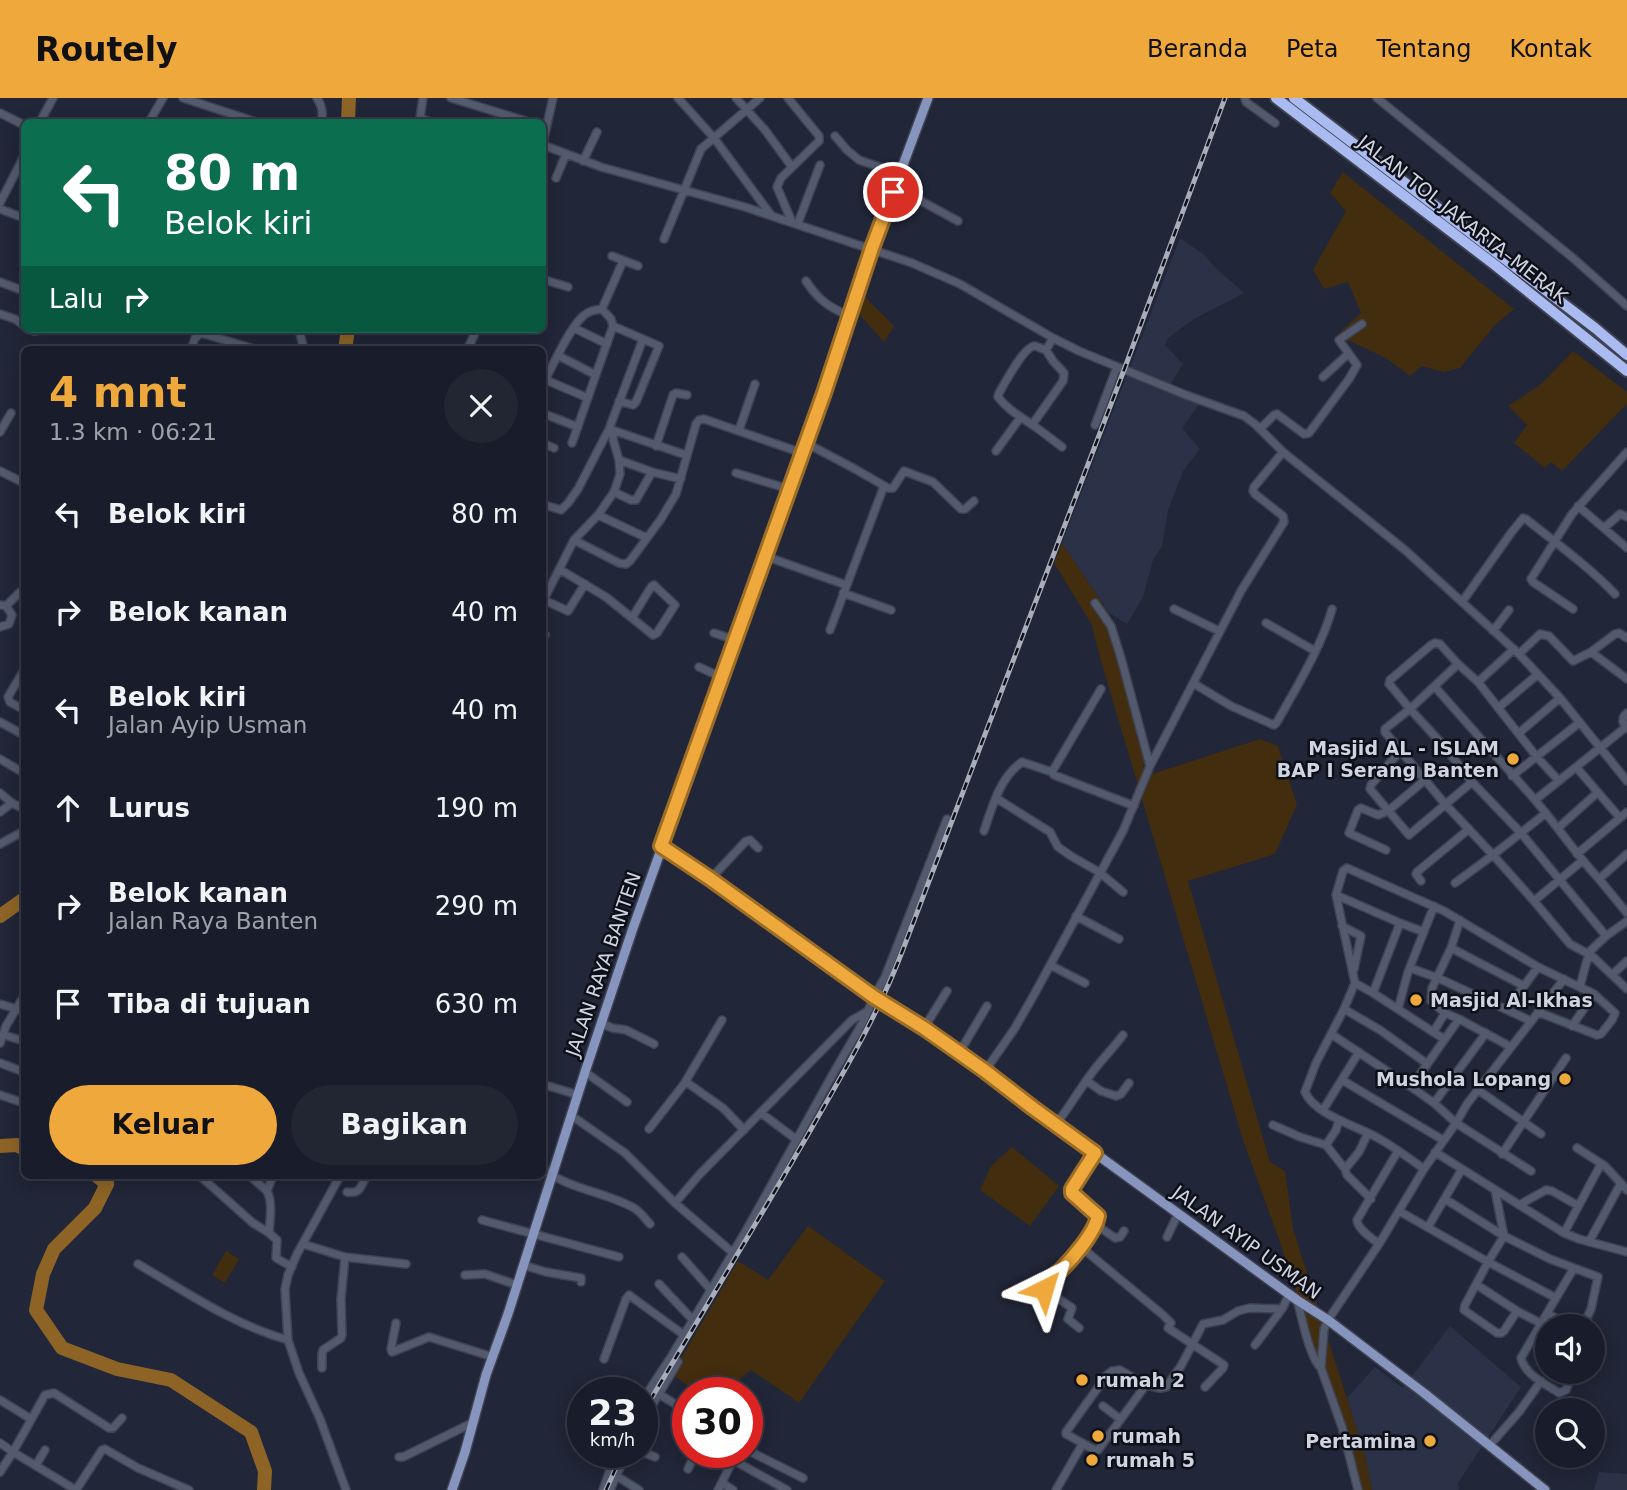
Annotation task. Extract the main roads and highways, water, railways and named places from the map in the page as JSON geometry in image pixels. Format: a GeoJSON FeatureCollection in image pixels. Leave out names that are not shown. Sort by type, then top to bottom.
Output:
{"type":"FeatureCollection","features":[{"type":"Feature","properties":{"kind":"highway","name":"JALAN TOL JAKARTA–MERAK"},"geometry":{"type":"LineString","coordinates":[[1276,98],[1495,265],[1627,371]]}},
{"type":"Feature","properties":{"kind":"highway","name":"JALAN TOL JAKARTA–MERAK"},"geometry":{"type":"LineString","coordinates":[[1294,98],[1627,355]]}},
{"type":"Feature","properties":{"kind":"main road","name":"JALAN RAYA BANTEN"},"geometry":{"type":"LineString","coordinates":[[452,1490],[585,1072],[661,846],[721,677],[769,557],[789,489],[872,248],[928,98]]}},
{"type":"Feature","properties":{"kind":"main road","name":"JALAN AYIP USMAN"},"geometry":{"type":"LineString","coordinates":[[661,846],[874,997],[985,1071],[1055,1125],[1328,1320],[1545,1490]]}},
{"type":"Feature","properties":{"kind":"waterway"},"geometry":{"type":"LineString","coordinates":[[348,119],[349,98]]}},
{"type":"Feature","properties":{"kind":"waterway"},"geometry":{"type":"LineString","coordinates":[[346,346],[347,333]]}},
{"type":"Feature","properties":{"kind":"waterway"},"geometry":{"type":"LineString","coordinates":[[0,916],[21,901]]}},
{"type":"Feature","properties":{"kind":"waterway"},"geometry":{"type":"LineString","coordinates":[[0,1146],[21,1147]]}},
{"type":"Feature","properties":{"kind":"waterway"},"geometry":{"type":"LineString","coordinates":[[101,1179],[107,1184],[95,1208],[54,1249],[43,1274],[36,1310],[62,1348],[117,1369],[171,1380],[251,1432],[265,1471],[264,1490]]}},
{"type":"Feature","properties":{"kind":"railway"},"geometry":{"type":"LineString","coordinates":[[658,1387],[835,1087],[893,975],[1225,98]]}},
{"type":"Feature","properties":{"kind":"railway"},"geometry":{"type":"LineString","coordinates":[[606,1490],[616,1468]]}},
{"type":"Feature","properties":{"kind":"place","name":"Masjid AL - ISLAM BAP I Serang Banten"},"geometry":{"type":"Point","coordinates":[1513,759]}},
{"type":"Feature","properties":{"kind":"place","name":"Masjid Al-Ikhas"},"geometry":{"type":"Point","coordinates":[1416,1000]}},
{"type":"Feature","properties":{"kind":"place","name":"Mushola Lopang"},"geometry":{"type":"Point","coordinates":[1565,1079]}},
{"type":"Feature","properties":{"kind":"place","name":"rumah 2"},"geometry":{"type":"Point","coordinates":[1082,1380]}},
{"type":"Feature","properties":{"kind":"place","name":"rumah"},"geometry":{"type":"Point","coordinates":[1098,1436]}},
{"type":"Feature","properties":{"kind":"place","name":"Pertamina"},"geometry":{"type":"Point","coordinates":[1430,1441]}},
{"type":"Feature","properties":{"kind":"place","name":"rumah 5"},"geometry":{"type":"Point","coordinates":[1092,1460]}}]}
